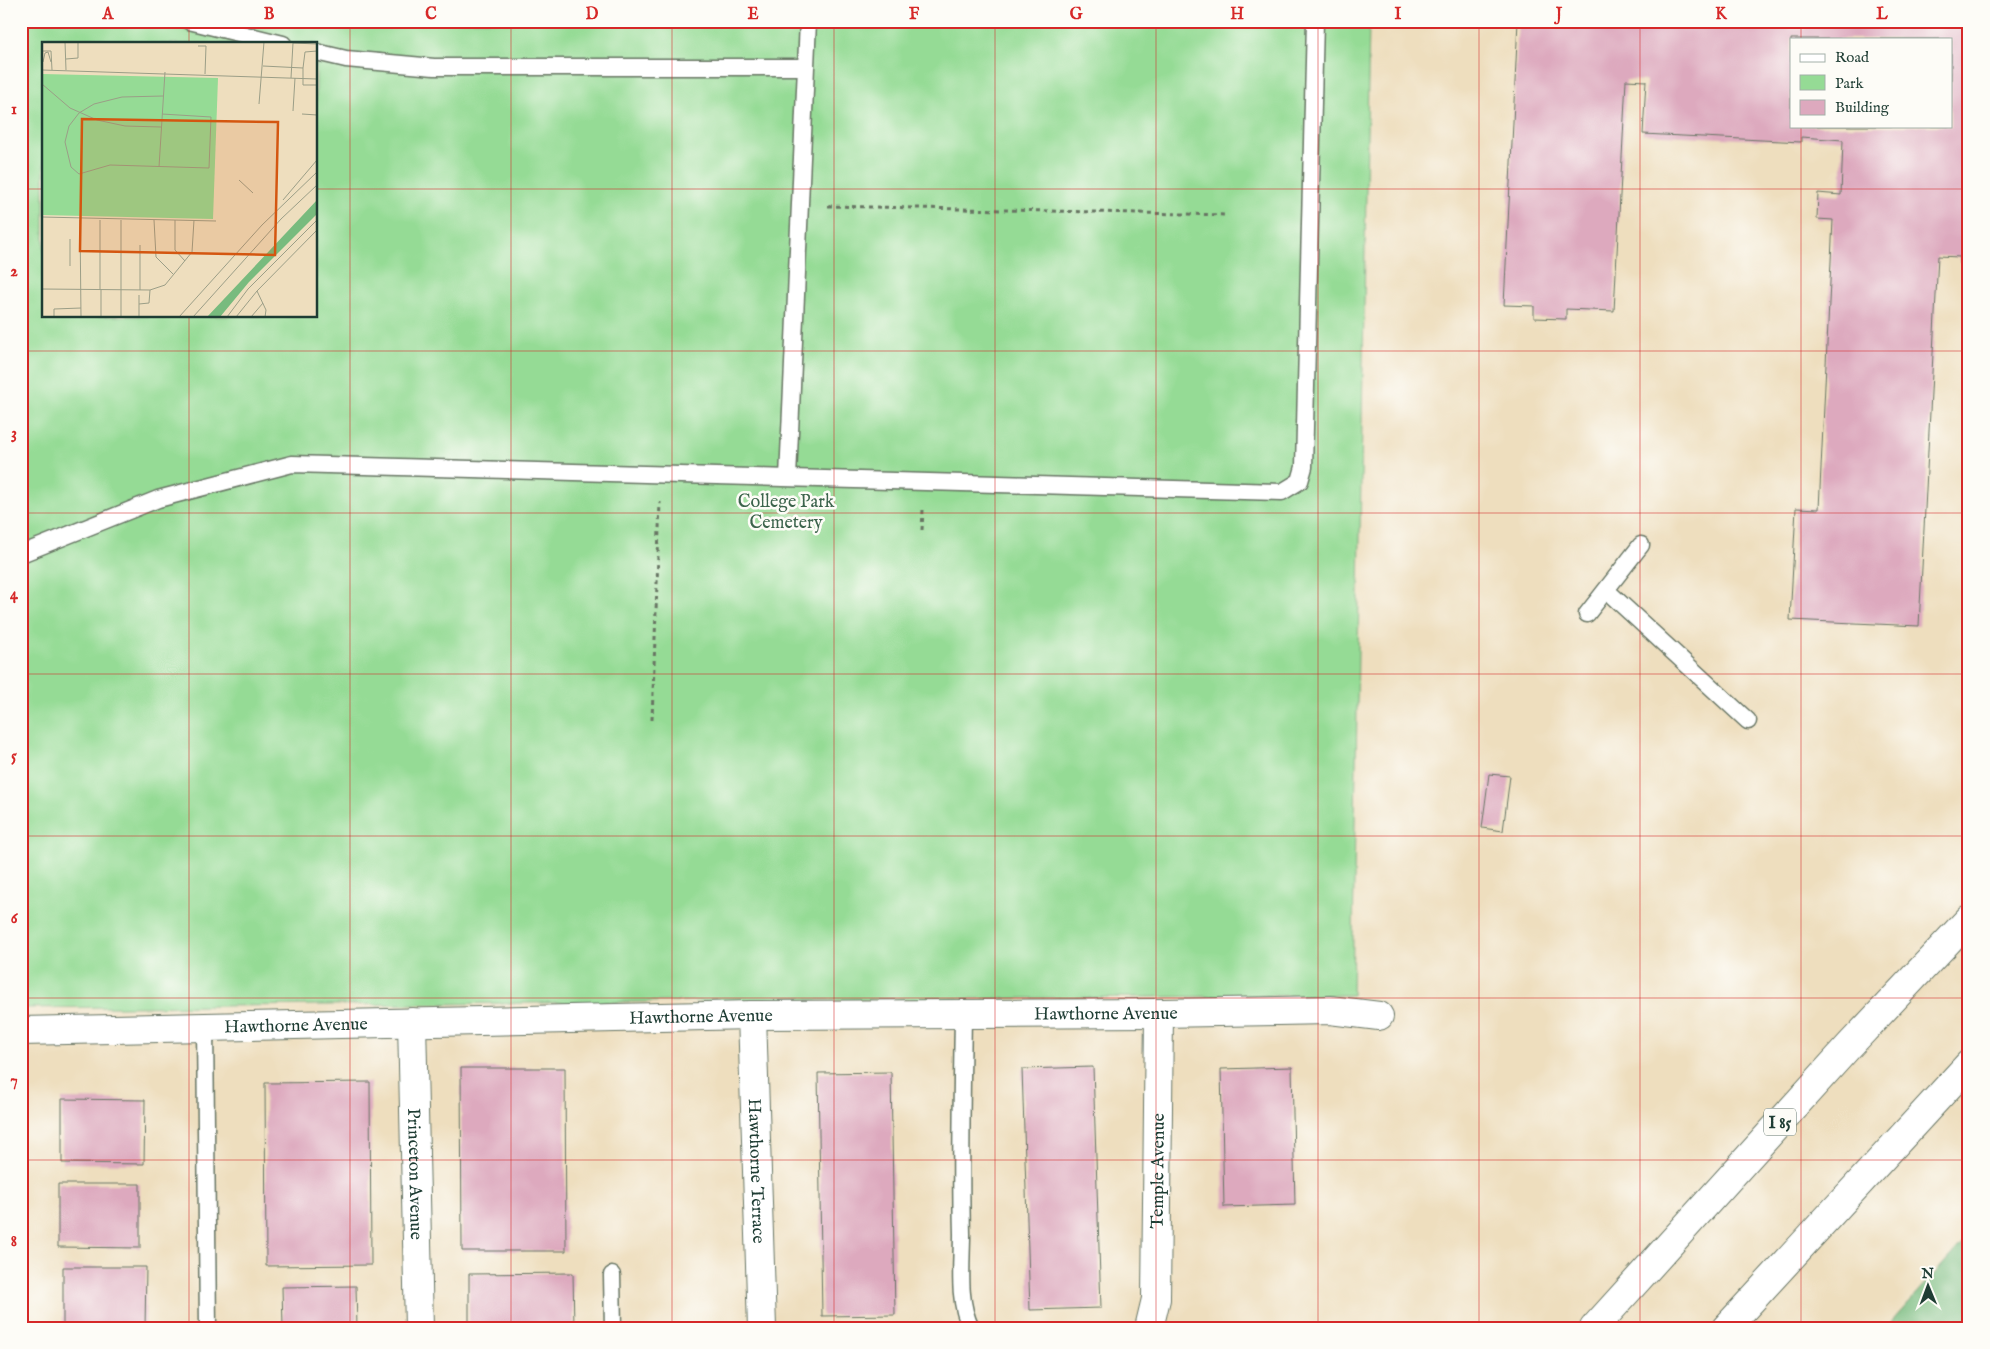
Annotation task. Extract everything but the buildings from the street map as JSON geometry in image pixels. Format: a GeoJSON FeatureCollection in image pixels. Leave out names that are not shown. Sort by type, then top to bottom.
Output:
{"type":"FeatureCollection","features":[{"type":"Feature","properties":{"kind":"main road","name":"I 85"},"geometry":{"type":"LineString","coordinates":[[1594,1328],[1850,1045],[1969,919]]}},
{"type":"Feature","properties":{"kind":"main road","name":"Hawthorne Avenue"},"geometry":{"type":"LineString","coordinates":[[21,1031],[752,1015],[1159,1013],[1330,1010],[1379,1016]]}},
{"type":"Feature","properties":{"kind":"main road","name":"Temple Avenue"},"geometry":{"type":"LineString","coordinates":[[1149,1328],[1156,1299],[1159,1013]]}},
{"type":"Feature","properties":{"kind":"main road","name":"Hawthorne Terrace"},"geometry":{"type":"LineString","coordinates":[[752,1015],[762,1328]]}},
{"type":"Feature","properties":{"kind":"main road","name":"Princeton Avenue"},"geometry":{"type":"LineString","coordinates":[[412,1022],[418,1328]]}},
{"type":"Feature","properties":{"kind":"main road"},"geometry":{"type":"LineString","coordinates":[[1726,1328],[1969,1064]]}},
{"type":"Feature","properties":{"kind":"lane"},"geometry":{"type":"LineString","coordinates":[[189,21],[275,42]]}},
{"type":"Feature","properties":{"kind":"lane"},"geometry":{"type":"LineString","coordinates":[[788,478],[808,21]]}},
{"type":"Feature","properties":{"kind":"lane"},"geometry":{"type":"LineString","coordinates":[[21,554],[158,499],[292,464],[1282,492],[1300,481],[1304,468],[1315,21]]}},
{"type":"Feature","properties":{"kind":"lane"},"geometry":{"type":"LineString","coordinates":[[318,52],[346,59],[434,67],[806,67]]}},
{"type":"Feature","properties":{"kind":"lane"},"geometry":{"type":"LineString","coordinates":[[1587,614],[1641,545]]}},
{"type":"Feature","properties":{"kind":"lane"},"geometry":{"type":"LineString","coordinates":[[1606,590],[1748,721]]}},
{"type":"Feature","properties":{"kind":"lane"},"geometry":{"type":"LineString","coordinates":[[963,1014],[962,1281],[965,1316],[971,1328]]}},
{"type":"Feature","properties":{"kind":"lane"},"geometry":{"type":"LineString","coordinates":[[204,1027],[208,1328]]}},
{"type":"Feature","properties":{"kind":"lane"},"geometry":{"type":"LineString","coordinates":[[612,1275],[613,1328]]}},
{"type":"Feature","properties":{"kind":"path"},"geometry":{"type":"LineString","coordinates":[[800,206],[1227,215]]}},
{"type":"Feature","properties":{"kind":"path"},"geometry":{"type":"LineString","coordinates":[[652,720],[661,474]]}},
{"type":"Feature","properties":{"kind":"path"},"geometry":{"type":"LineString","coordinates":[[922,530],[923,514]]}},
{"type":"Feature","properties":{"kind":"green space","name":"College Park Cemetery"},"geometry":{"type":"Polygon","coordinates":[[[21,21],[1369,21],[1352,995],[21,1008],[21,21]]]}},
{"type":"Feature","properties":{"kind":"green space"},"geometry":{"type":"Polygon","coordinates":[[[1969,1235],[1969,1328],[1886,1328],[1969,1235]]]}}]}
